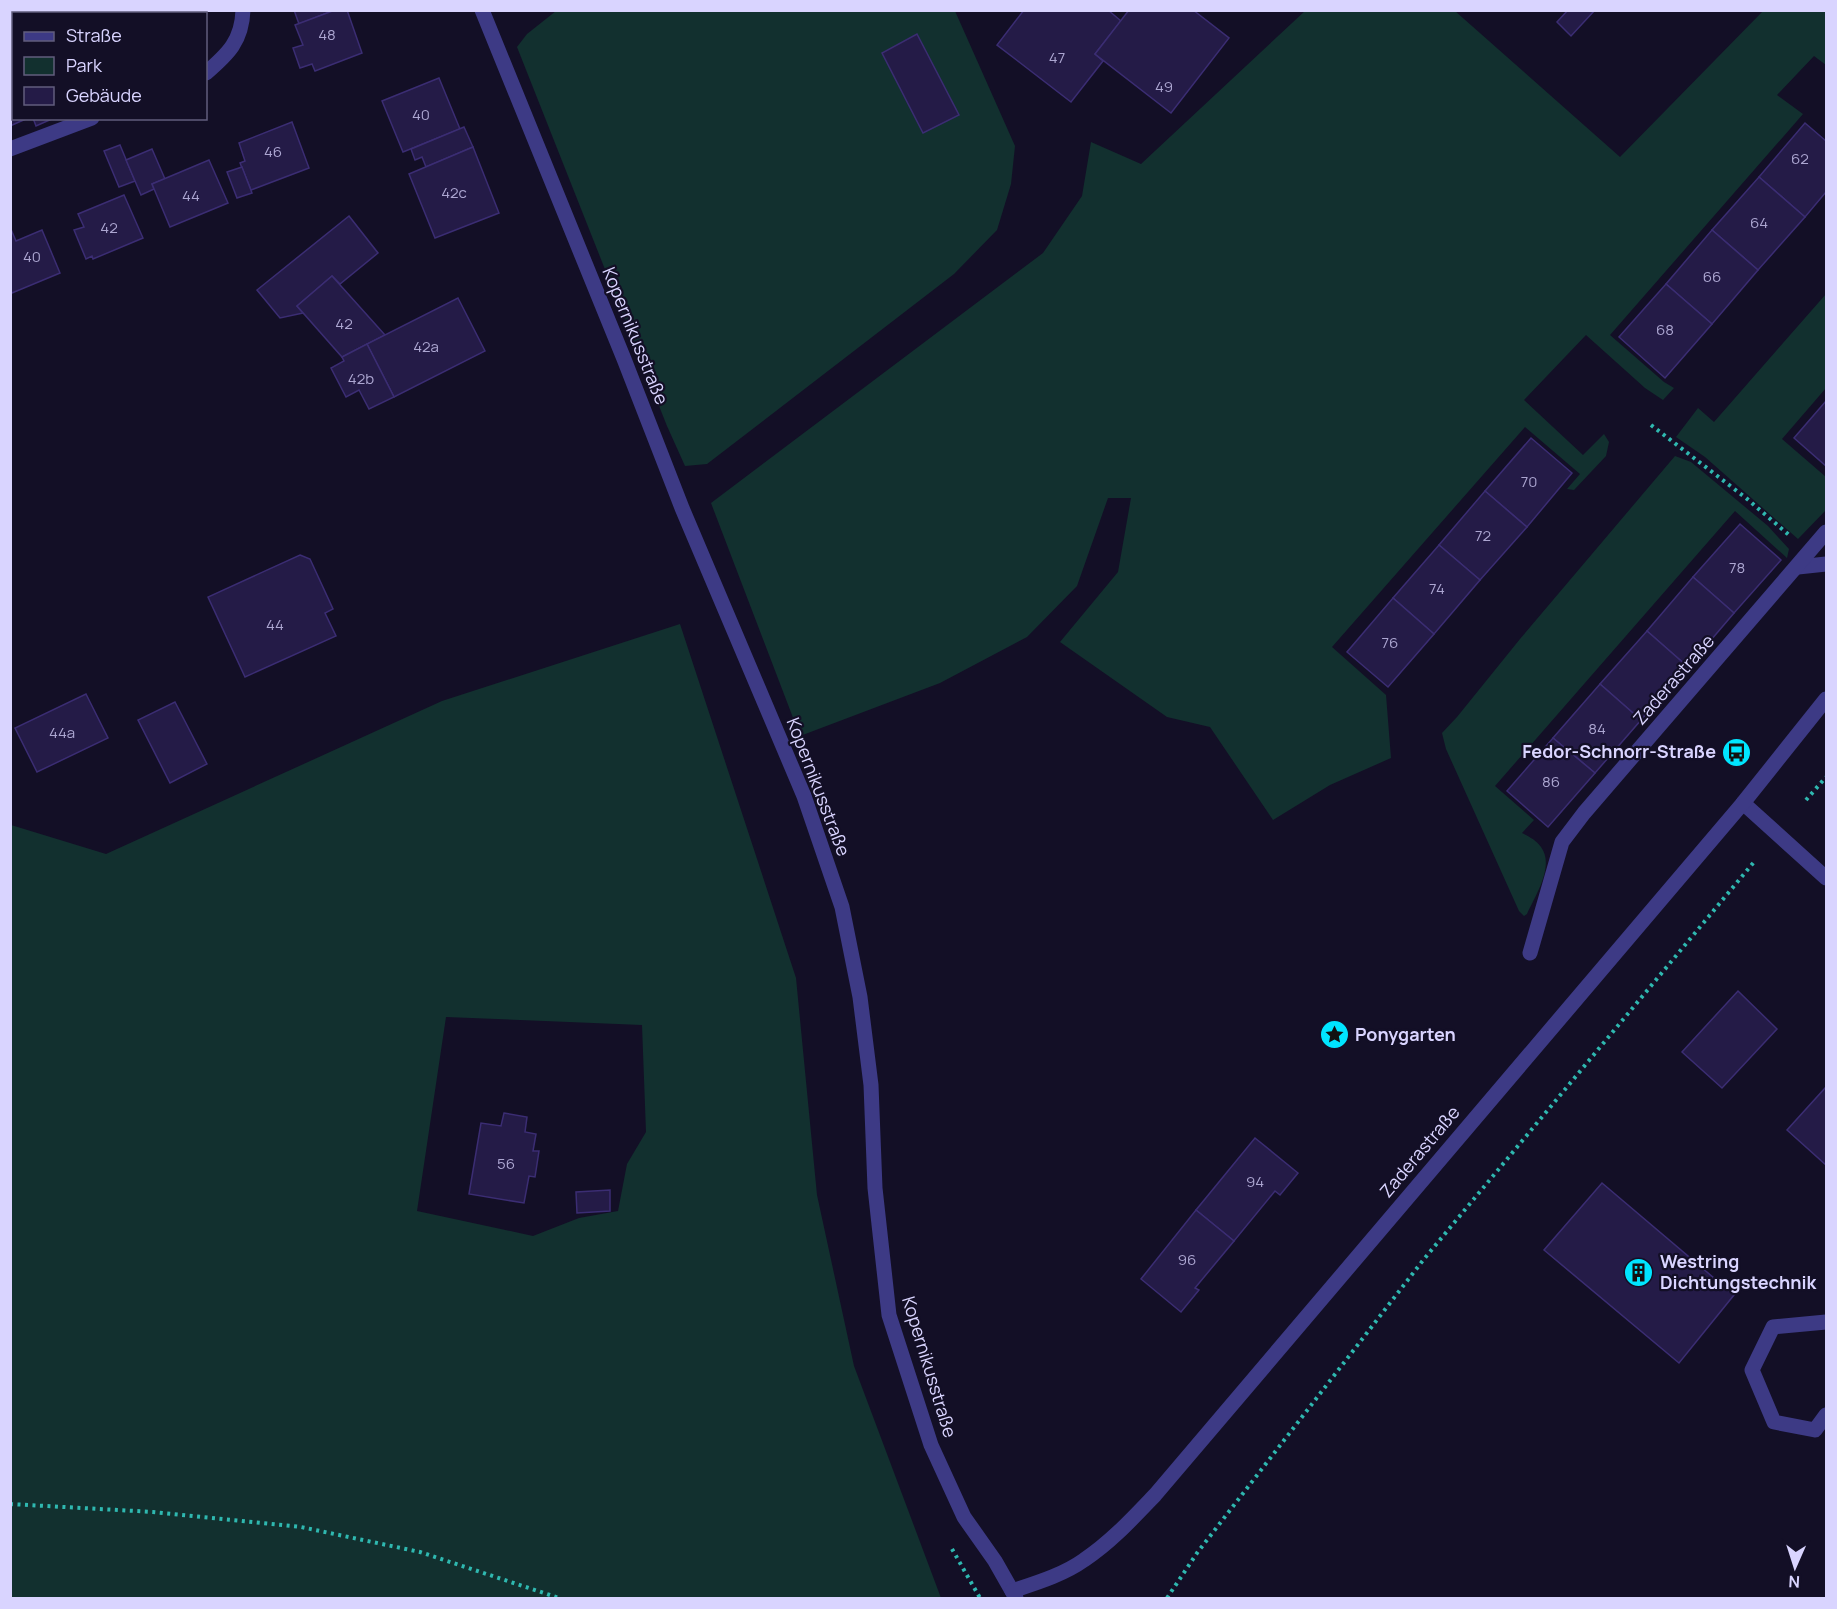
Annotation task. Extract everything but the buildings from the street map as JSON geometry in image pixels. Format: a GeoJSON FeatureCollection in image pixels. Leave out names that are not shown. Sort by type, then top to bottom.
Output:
{"type":"FeatureCollection","features":[{"type":"Feature","properties":{"kind":"street"},"geometry":{"type":"LineString","coordinates":[[207,72],[228,53],[242,28],[243,10]]}},
{"type":"Feature","properties":{"kind":"street","name":"Kopernikusstraße"},"geometry":{"type":"LineString","coordinates":[[482,10],[624,358],[682,508],[804,796],[838,896],[860,997],[871,1085],[875,1188],[889,1316],[931,1445],[964,1517],[995,1561],[1014,1595]]}},
{"type":"Feature","properties":{"kind":"street"},"geometry":{"type":"LineString","coordinates":[[10,149],[87,120]]}},
{"type":"Feature","properties":{"kind":"street","name":"Zaderastraße"},"geometry":{"type":"LineString","coordinates":[[1530,953],[1562,842],[1584,813],[1827,532]]}},
{"type":"Feature","properties":{"kind":"street"},"geometry":{"type":"LineString","coordinates":[[1798,567],[1827,564]]}},
{"type":"Feature","properties":{"kind":"street","name":"Zaderastraße"},"geometry":{"type":"LineString","coordinates":[[1014,1595],[1082,1562],[1107,1544],[1155,1495],[1743,803],[1827,699]]}},
{"type":"Feature","properties":{"kind":"street"},"geometry":{"type":"LineString","coordinates":[[1743,803],[1827,878]]}},
{"type":"Feature","properties":{"kind":"street"},"geometry":{"type":"LineString","coordinates":[[1827,1322],[1773,1327],[1752,1370],[1774,1422],[1815,1430],[1827,1415]]}},
{"type":"Feature","properties":{"kind":"path"},"geometry":{"type":"LineString","coordinates":[[1651,425],[1746,498],[1810,553]]}},
{"type":"Feature","properties":{"kind":"path"},"geometry":{"type":"LineString","coordinates":[[1806,800],[1827,777]]}},
{"type":"Feature","properties":{"kind":"path"},"geometry":{"type":"LineString","coordinates":[[1167,1599],[1197,1553],[1424,1259],[1754,862]]}},
{"type":"Feature","properties":{"kind":"path"},"geometry":{"type":"LineString","coordinates":[[10,1504],[153,1512],[301,1527],[420,1552],[559,1599]]}},
{"type":"Feature","properties":{"kind":"green space"},"geometry":{"type":"Polygon","coordinates":[[[1306,10],[1455,11],[1620,157],[1763,11],[1826,11],[1826,65],[1814,56],[1777,95],[1803,114],[1610,335],[1674,388],[1663,400],[1645,388],[1586,335],[1524,400],[1583,455],[1604,434],[1609,442],[1606,456],[1574,490],[1567,489],[1580,474],[1525,427],[1332,647],[1386,695],[1391,758],[1330,785],[1273,820],[1210,727],[1167,717],[1060,642],[1118,572],[1131,498],[1108,498],[1077,586],[1027,637],[940,683],[800,736],[711,503],[1043,253],[1082,196],[1091,142],[1141,164],[1306,10]]]}},
{"type":"Feature","properties":{"kind":"green space"},"geometry":{"type":"Polygon","coordinates":[[[556,11],[955,11],[1015,146],[1011,184],[997,230],[954,274],[707,464],[685,466],[667,426],[517,47],[527,34],[556,11]]]}},
{"type":"Feature","properties":{"kind":"green space"},"geometry":{"type":"Polygon","coordinates":[[[1826,294],[1826,388],[1782,439],[1826,477],[1826,510],[1798,539],[1705,457],[1676,437],[1698,408],[1714,422],[1826,294]]]}},
{"type":"Feature","properties":{"kind":"green space"},"geometry":{"type":"Polygon","coordinates":[[[1675,456],[1691,462],[1768,526],[1789,549],[1787,558],[1735,511],[1495,786],[1534,820],[1522,833],[1537,842],[1545,855],[1545,872],[1539,890],[1524,916],[1519,911],[1446,749],[1442,733],[1675,456]]]}},
{"type":"Feature","properties":{"kind":"green space"},"geometry":{"type":"Polygon","coordinates":[[[680,624],[796,978],[817,1195],[854,1366],[941,1598],[11,1598],[11,825],[106,854],[442,701],[680,624]],[[446,1017],[417,1211],[533,1236],[579,1218],[618,1211],[627,1164],[646,1132],[642,1025],[446,1017]]]}},
{"type":"Feature","properties":{"kind":"place","name":"Fedor-Schnorr-Straße"},"geometry":{"type":"Point","coordinates":[1737,752]}},
{"type":"Feature","properties":{"kind":"place","name":"Ponygarten"},"geometry":{"type":"Point","coordinates":[1334,1035]}},
{"type":"Feature","properties":{"kind":"place","name":"Westring Dichtungstechnik"},"geometry":{"type":"Point","coordinates":[1639,1272]}}]}
